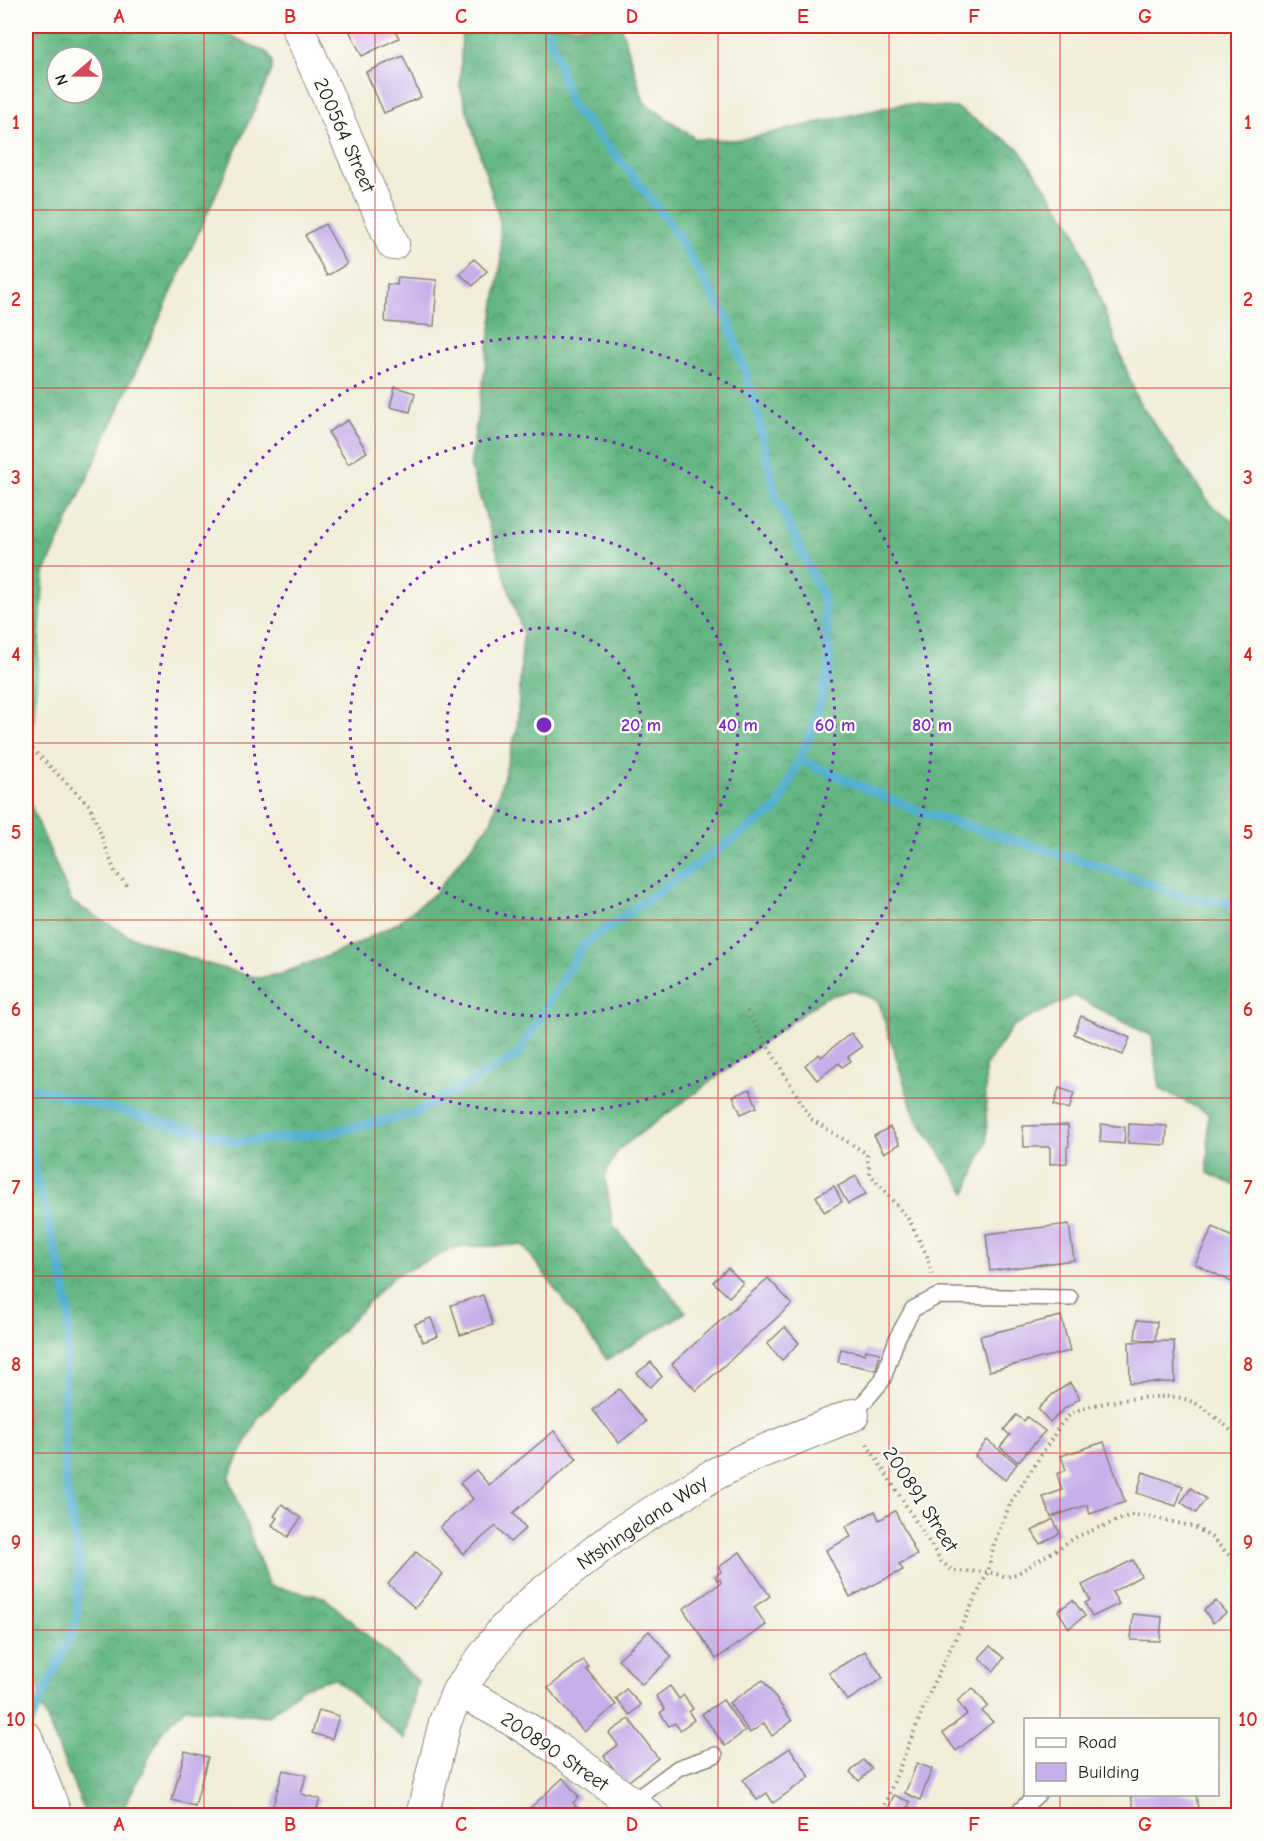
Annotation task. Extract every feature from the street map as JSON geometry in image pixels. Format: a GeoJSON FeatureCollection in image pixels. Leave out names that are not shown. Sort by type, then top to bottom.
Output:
{"type":"FeatureCollection","features":[{"type":"Feature","properties":{"kind":"street","name":"200564 Street"},"geometry":{"type":"LineString","coordinates":[[297,26],[393,244]]}},
{"type":"Feature","properties":{"kind":"street","name":"Ntshingelana Way"},"geometry":{"type":"LineString","coordinates":[[422,1815],[445,1722],[458,1691],[503,1630],[536,1598],[617,1534],[716,1474],[751,1456],[854,1415]]}},
{"type":"Feature","properties":{"kind":"street","name":"200890 Street"},"geometry":{"type":"LineString","coordinates":[[458,1691],[478,1700],[551,1745],[640,1809]]}},
{"type":"Feature","properties":{"kind":"street"},"geometry":{"type":"LineString","coordinates":[[26,1737],[56,1815]]}},
{"type":"Feature","properties":{"kind":"lane"},"geometry":{"type":"LineString","coordinates":[[854,1415],[882,1381],[898,1336],[913,1309],[938,1296],[1070,1298]]}},
{"type":"Feature","properties":{"kind":"lane"},"geometry":{"type":"LineString","coordinates":[[640,1809],[678,1767],[715,1755]]}},
{"type":"Feature","properties":{"kind":"lane"},"geometry":{"type":"LineString","coordinates":[[1014,1815],[1036,1796]]}},
{"type":"Feature","properties":{"kind":"path"},"geometry":{"type":"LineString","coordinates":[[26,739],[31,748],[90,807],[115,872],[128,886]]}},
{"type":"Feature","properties":{"kind":"path"},"geometry":{"type":"LineString","coordinates":[[747,1011],[811,1119],[867,1154],[870,1174],[910,1221],[927,1256],[938,1296]]}},
{"type":"Feature","properties":{"kind":"path"},"geometry":{"type":"LineString","coordinates":[[880,1815],[934,1682],[988,1572],[994,1543],[1011,1502],[1061,1424],[1071,1414],[1088,1407],[1148,1398],[1183,1398],[1204,1408],[1239,1437]]}},
{"type":"Feature","properties":{"kind":"path","name":"200891 Street"},"geometry":{"type":"LineString","coordinates":[[854,1415],[874,1456],[941,1561],[953,1571],[988,1572],[1007,1577],[1018,1573],[1078,1536],[1131,1515],[1147,1516],[1195,1527],[1212,1538],[1239,1564]]}},
{"type":"Feature","properties":{"kind":"green space"},"geometry":{"type":"Polygon","coordinates":[[[26,26],[210,26],[268,53],[272,61],[272,70],[44,574],[28,799],[72,902],[127,935],[208,964],[258,978],[281,974],[355,945],[397,923],[435,893],[491,822],[517,729],[523,634],[470,466],[501,263],[500,221],[460,87],[462,26],[621,26],[644,102],[696,139],[739,140],[901,104],[957,108],[1018,148],[1073,227],[1138,401],[1212,506],[1238,524],[1238,1187],[1208,1173],[1208,1113],[1160,1089],[1152,1036],[1074,996],[1013,1026],[985,1067],[987,1141],[966,1193],[914,1114],[878,1001],[852,990],[824,998],[618,1150],[605,1176],[613,1225],[686,1312],[607,1360],[523,1245],[457,1247],[393,1277],[258,1418],[229,1477],[269,1586],[324,1597],[418,1681],[405,1740],[334,1678],[304,1687],[268,1716],[185,1708],[163,1730],[120,1815],[86,1815],[43,1710],[26,1623],[26,26]]]}},
{"type":"Feature","properties":{"kind":"building"},"geometry":{"type":"Polygon","coordinates":[[[347,26],[397,26],[393,27],[399,38],[362,56],[347,26]]]}},
{"type":"Feature","properties":{"kind":"building"},"geometry":{"type":"Polygon","coordinates":[[[403,56],[421,97],[384,113],[366,72],[403,56]]]}},
{"type":"Feature","properties":{"kind":"building"},"geometry":{"type":"Polygon","coordinates":[[[325,224],[347,264],[327,276],[305,235],[325,224]]]}},
{"type":"Feature","properties":{"kind":"building"},"geometry":{"type":"Polygon","coordinates":[[[474,259],[487,271],[473,286],[460,274],[474,259]]]}},
{"type":"Feature","properties":{"kind":"building"},"geometry":{"type":"Polygon","coordinates":[[[398,277],[437,280],[434,326],[385,322],[387,284],[397,285],[398,277]]]}},
{"type":"Feature","properties":{"kind":"building"},"geometry":{"type":"Polygon","coordinates":[[[395,387],[415,393],[410,412],[390,407],[395,387]]]}},
{"type":"Feature","properties":{"kind":"building"},"geometry":{"type":"Polygon","coordinates":[[[348,420],[367,452],[348,464],[328,432],[348,420]]]}},
{"type":"Feature","properties":{"kind":"building"},"geometry":{"type":"Polygon","coordinates":[[[1081,1016],[1130,1038],[1123,1055],[1074,1034],[1081,1016]]]}},
{"type":"Feature","properties":{"kind":"building"},"geometry":{"type":"Polygon","coordinates":[[[851,1033],[862,1047],[848,1057],[851,1061],[842,1067],[839,1063],[817,1080],[805,1065],[819,1054],[821,1057],[851,1033]]]}},
{"type":"Feature","properties":{"kind":"building"},"geometry":{"type":"Polygon","coordinates":[[[1059,1088],[1074,1093],[1069,1110],[1054,1105],[1059,1088]]]}},
{"type":"Feature","properties":{"kind":"building"},"geometry":{"type":"Polygon","coordinates":[[[750,1089],[757,1107],[741,1114],[733,1096],[750,1089]]]}},
{"type":"Feature","properties":{"kind":"building"},"geometry":{"type":"Polygon","coordinates":[[[1101,1124],[1125,1127],[1124,1144],[1100,1142],[1101,1124]]]}},
{"type":"Feature","properties":{"kind":"building"},"geometry":{"type":"Polygon","coordinates":[[[1129,1124],[1167,1126],[1166,1145],[1128,1143],[1129,1124]]]}},
{"type":"Feature","properties":{"kind":"building"},"geometry":{"type":"Polygon","coordinates":[[[1068,1125],[1067,1163],[1050,1164],[1050,1147],[1024,1147],[1023,1126],[1068,1125]]]}},
{"type":"Feature","properties":{"kind":"building"},"geometry":{"type":"Polygon","coordinates":[[[890,1127],[900,1144],[884,1153],[874,1136],[890,1127]]]}},
{"type":"Feature","properties":{"kind":"building"},"geometry":{"type":"Polygon","coordinates":[[[856,1176],[866,1194],[848,1204],[838,1186],[856,1176]]]}},
{"type":"Feature","properties":{"kind":"building"},"geometry":{"type":"Polygon","coordinates":[[[834,1186],[842,1202],[824,1212],[816,1196],[834,1186]]]}},
{"type":"Feature","properties":{"kind":"building"},"geometry":{"type":"Polygon","coordinates":[[[1069,1224],[1074,1260],[990,1271],[986,1234],[1069,1224]]]}},
{"type":"Feature","properties":{"kind":"building"},"geometry":{"type":"Polygon","coordinates":[[[1213,1227],[1238,1240],[1238,1285],[1195,1264],[1213,1227]]]}},
{"type":"Feature","properties":{"kind":"building"},"geometry":{"type":"Polygon","coordinates":[[[728,1268],[743,1283],[729,1297],[713,1282],[728,1268]]]}},
{"type":"Feature","properties":{"kind":"building"},"geometry":{"type":"Polygon","coordinates":[[[768,1278],[792,1304],[696,1391],[672,1364],[768,1278]]]}},
{"type":"Feature","properties":{"kind":"building"},"geometry":{"type":"Polygon","coordinates":[[[483,1295],[493,1325],[460,1335],[451,1305],[483,1295]]]}},
{"type":"Feature","properties":{"kind":"building"},"geometry":{"type":"Polygon","coordinates":[[[1061,1316],[1070,1351],[989,1371],[980,1336],[1061,1316]]]}},
{"type":"Feature","properties":{"kind":"building"},"geometry":{"type":"Polygon","coordinates":[[[431,1318],[438,1336],[423,1342],[415,1324],[431,1318]]]}},
{"type":"Feature","properties":{"kind":"building"},"geometry":{"type":"Polygon","coordinates":[[[1137,1320],[1157,1322],[1155,1341],[1135,1339],[1137,1320]]]}},
{"type":"Feature","properties":{"kind":"building"},"geometry":{"type":"Polygon","coordinates":[[[785,1327],[799,1343],[782,1360],[767,1344],[785,1327]]]}},
{"type":"Feature","properties":{"kind":"building"},"geometry":{"type":"Polygon","coordinates":[[[1174,1341],[1175,1382],[1130,1383],[1129,1342],[1174,1341]]]}},
{"type":"Feature","properties":{"kind":"building"},"geometry":{"type":"Polygon","coordinates":[[[841,1349],[865,1354],[866,1350],[880,1353],[876,1370],[838,1362],[841,1349]]]}},
{"type":"Feature","properties":{"kind":"building"},"geometry":{"type":"Polygon","coordinates":[[[651,1362],[662,1377],[650,1387],[637,1373],[651,1362]]]}},
{"type":"Feature","properties":{"kind":"building"},"geometry":{"type":"Polygon","coordinates":[[[1070,1383],[1080,1398],[1050,1422],[1038,1409],[1053,1394],[1070,1383]]]}},
{"type":"Feature","properties":{"kind":"building"},"geometry":{"type":"Polygon","coordinates":[[[619,1389],[646,1422],[619,1443],[593,1410],[619,1389]]]}},
{"type":"Feature","properties":{"kind":"building"},"geometry":{"type":"Polygon","coordinates":[[[1016,1415],[1024,1421],[1027,1417],[1045,1431],[1018,1462],[1000,1447],[1010,1435],[1004,1430],[1016,1415]]]}},
{"type":"Feature","properties":{"kind":"building"},"geometry":{"type":"Polygon","coordinates":[[[554,1431],[577,1459],[513,1513],[526,1528],[510,1542],[496,1526],[463,1554],[440,1527],[473,1499],[460,1483],[476,1470],[489,1485],[554,1431]]]}},
{"type":"Feature","properties":{"kind":"building"},"geometry":{"type":"Polygon","coordinates":[[[987,1440],[1017,1464],[1005,1480],[975,1456],[987,1440]]]}},
{"type":"Feature","properties":{"kind":"building"},"geometry":{"type":"Polygon","coordinates":[[[1104,1442],[1125,1502],[1090,1514],[1087,1505],[1051,1517],[1043,1497],[1062,1490],[1057,1474],[1066,1470],[1061,1456],[1104,1442]]]}},
{"type":"Feature","properties":{"kind":"building"},"geometry":{"type":"Polygon","coordinates":[[[1143,1472],[1183,1486],[1176,1506],[1137,1493],[1143,1472]]]}},
{"type":"Feature","properties":{"kind":"building"},"geometry":{"type":"Polygon","coordinates":[[[1191,1488],[1206,1499],[1196,1513],[1181,1502],[1191,1488]]]}},
{"type":"Feature","properties":{"kind":"building"},"geometry":{"type":"Polygon","coordinates":[[[282,1504],[301,1518],[288,1537],[272,1525],[277,1518],[274,1516],[282,1504]]]}},
{"type":"Feature","properties":{"kind":"building"},"geometry":{"type":"Polygon","coordinates":[[[875,1511],[879,1520],[895,1511],[917,1555],[899,1564],[903,1570],[850,1597],[826,1550],[851,1537],[846,1526],[875,1511]]]}},
{"type":"Feature","properties":{"kind":"building"},"geometry":{"type":"Polygon","coordinates":[[[1053,1519],[1060,1533],[1040,1544],[1032,1531],[1053,1519]]]}},
{"type":"Feature","properties":{"kind":"building"},"geometry":{"type":"Polygon","coordinates":[[[416,1552],[443,1574],[415,1608],[388,1584],[416,1552]]]}},
{"type":"Feature","properties":{"kind":"building"},"geometry":{"type":"Polygon","coordinates":[[[740,1552],[770,1596],[754,1607],[766,1625],[716,1659],[683,1609],[721,1583],[720,1579],[717,1580],[715,1576],[721,1572],[719,1567],[740,1552]]]}},
{"type":"Feature","properties":{"kind":"building"},"geometry":{"type":"Polygon","coordinates":[[[1133,1560],[1141,1576],[1112,1592],[1119,1604],[1092,1617],[1085,1603],[1090,1600],[1082,1585],[1133,1560]]]}},
{"type":"Feature","properties":{"kind":"building"},"geometry":{"type":"Polygon","coordinates":[[[1073,1600],[1085,1616],[1069,1628],[1058,1611],[1073,1600]]]}},
{"type":"Feature","properties":{"kind":"building"},"geometry":{"type":"Polygon","coordinates":[[[1216,1601],[1226,1613],[1213,1623],[1204,1610],[1216,1601]]]}},
{"type":"Feature","properties":{"kind":"building"},"geometry":{"type":"Polygon","coordinates":[[[1133,1614],[1162,1617],[1160,1641],[1131,1640],[1133,1614]]]}},
{"type":"Feature","properties":{"kind":"building"},"geometry":{"type":"Polygon","coordinates":[[[649,1631],[672,1657],[642,1685],[618,1659],[649,1631]]]}},
{"type":"Feature","properties":{"kind":"building"},"geometry":{"type":"Polygon","coordinates":[[[1238,1635],[1238,1653],[1230,1642],[1238,1635]]]}},
{"type":"Feature","properties":{"kind":"building"},"geometry":{"type":"Polygon","coordinates":[[[990,1646],[1004,1658],[994,1671],[979,1658],[990,1646]]]}},
{"type":"Feature","properties":{"kind":"building"},"geometry":{"type":"Polygon","coordinates":[[[865,1651],[883,1678],[847,1701],[829,1673],[865,1651]]]}},
{"type":"Feature","properties":{"kind":"building"},"geometry":{"type":"Polygon","coordinates":[[[583,1660],[589,1667],[586,1669],[616,1705],[584,1732],[548,1688],[583,1660]]]}},
{"type":"Feature","properties":{"kind":"building"},"geometry":{"type":"Polygon","coordinates":[[[763,1680],[792,1721],[772,1736],[764,1723],[750,1733],[729,1703],[763,1680]]]}},
{"type":"Feature","properties":{"kind":"building"},"geometry":{"type":"Polygon","coordinates":[[[670,1686],[679,1699],[684,1695],[693,1709],[689,1712],[694,1720],[680,1730],[675,1723],[669,1726],[660,1713],[665,1709],[656,1696],[670,1686]]]}},
{"type":"Feature","properties":{"kind":"building"},"geometry":{"type":"Polygon","coordinates":[[[973,1688],[988,1706],[982,1711],[993,1722],[956,1751],[943,1733],[967,1714],[957,1701],[973,1688]]]}},
{"type":"Feature","properties":{"kind":"building"},"geometry":{"type":"Polygon","coordinates":[[[626,1689],[641,1705],[630,1715],[616,1699],[626,1689]]]}},
{"type":"Feature","properties":{"kind":"building"},"geometry":{"type":"Polygon","coordinates":[[[723,1700],[745,1731],[725,1746],[702,1714],[723,1700]]]}},
{"type":"Feature","properties":{"kind":"building"},"geometry":{"type":"Polygon","coordinates":[[[319,1710],[339,1716],[332,1739],[312,1733],[319,1710]]]}},
{"type":"Feature","properties":{"kind":"building"},"geometry":{"type":"Polygon","coordinates":[[[629,1719],[658,1758],[625,1784],[604,1756],[618,1745],[609,1733],[629,1719]]]}},
{"type":"Feature","properties":{"kind":"building"},"geometry":{"type":"Polygon","coordinates":[[[790,1748],[810,1777],[773,1803],[767,1793],[757,1800],[743,1780],[790,1748]]]}},
{"type":"Feature","properties":{"kind":"building"},"geometry":{"type":"Polygon","coordinates":[[[185,1751],[208,1757],[195,1806],[172,1800],[185,1751]]]}},
{"type":"Feature","properties":{"kind":"building"},"geometry":{"type":"Polygon","coordinates":[[[863,1760],[872,1769],[859,1781],[850,1772],[863,1760]]]}},
{"type":"Feature","properties":{"kind":"building"},"geometry":{"type":"Polygon","coordinates":[[[917,1763],[932,1769],[920,1800],[905,1793],[917,1763]]]}},
{"type":"Feature","properties":{"kind":"building"},"geometry":{"type":"Polygon","coordinates":[[[283,1770],[306,1775],[301,1794],[320,1799],[314,1816],[270,1816],[283,1770]]]}},
{"type":"Feature","properties":{"kind":"building"},"geometry":{"type":"Polygon","coordinates":[[[563,1778],[579,1797],[573,1803],[584,1816],[535,1816],[529,1809],[563,1778]]]}},
{"type":"Feature","properties":{"kind":"building"},"geometry":{"type":"Polygon","coordinates":[[[894,1795],[910,1802],[905,1816],[887,1811],[894,1795]]]}},
{"type":"Feature","properties":{"kind":"building"},"geometry":{"type":"Polygon","coordinates":[[[1131,1796],[1196,1796],[1199,1816],[1134,1816],[1131,1796]]]}},
{"type":"Feature","properties":{"kind":"building"},"geometry":{"type":"Polygon","coordinates":[[[775,1810],[780,1810],[786,1816],[766,1816],[775,1810]]]}},
{"type":"Feature","properties":{"kind":"waterway"},"geometry":{"type":"LineString","coordinates":[[26,1086],[238,1142],[328,1133],[413,1114],[517,1056],[583,945],[778,808],[812,730],[830,667],[824,600],[776,497],[755,403],[728,320],[670,224],[625,166],[571,105],[547,26]]}},
{"type":"Feature","properties":{"kind":"waterway"},"geometry":{"type":"LineString","coordinates":[[800,760],[918,811],[1114,871],[1187,898],[1238,904]]}},
{"type":"Feature","properties":{"kind":"waterway"},"geometry":{"type":"LineString","coordinates":[[26,1119],[35,1173],[61,1269],[69,1312],[64,1397],[65,1479],[80,1565],[76,1624],[26,1732]]}}]}
